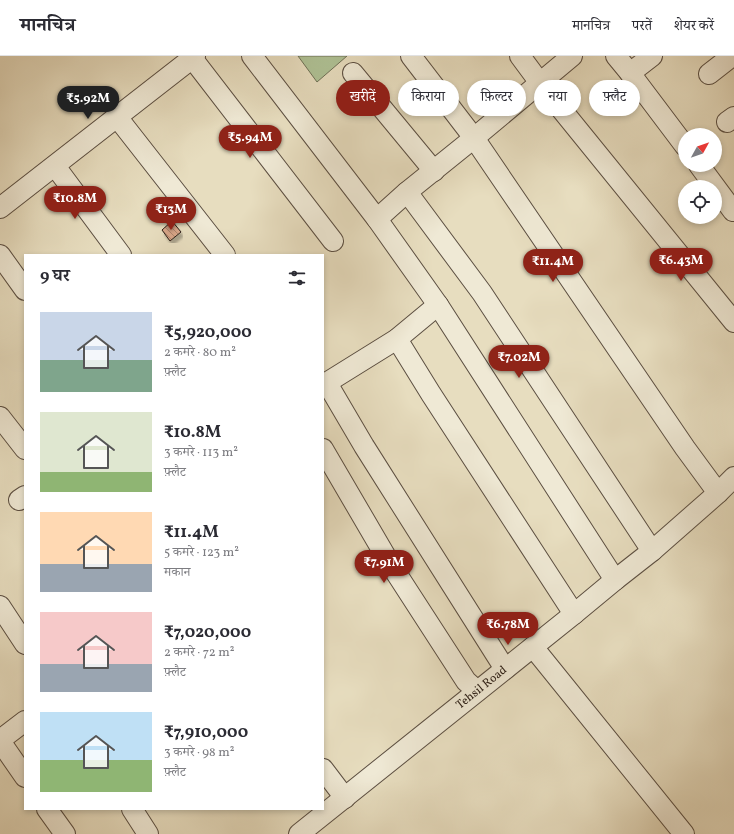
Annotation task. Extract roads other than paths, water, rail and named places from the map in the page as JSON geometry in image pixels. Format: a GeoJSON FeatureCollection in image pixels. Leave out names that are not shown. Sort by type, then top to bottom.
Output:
{"type":"FeatureCollection","features":[{"type":"Feature","properties":{"kind":"street"},"geometry":{"type":"LineString","coordinates":[[252,56],[377,219],[438,305],[615,580]]}},
{"type":"Feature","properties":{"kind":"street"},"geometry":{"type":"LineString","coordinates":[[411,56],[474,138],[684,448],[718,493]]}},
{"type":"Feature","properties":{"kind":"street"},"geometry":{"type":"LineString","coordinates":[[520,56],[538,80]]}},
{"type":"Feature","properties":{"kind":"street"},"geometry":{"type":"LineString","coordinates":[[544,80],[572,56]]}},
{"type":"Feature","properties":{"kind":"street"},"geometry":{"type":"LineString","coordinates":[[616,56],[678,137]]}},
{"type":"Feature","properties":{"kind":"street"},"geometry":{"type":"LineString","coordinates":[[630,73],[652,56]]}},
{"type":"Feature","properties":{"kind":"street"},"geometry":{"type":"LineString","coordinates":[[709,74],[732,56]]}},
{"type":"Feature","properties":{"kind":"street"},"geometry":{"type":"LineString","coordinates":[[0,208],[194,57],[333,240]]}},
{"type":"Feature","properties":{"kind":"street"},"geometry":{"type":"LineString","coordinates":[[353,73],[434,171]]}},
{"type":"Feature","properties":{"kind":"street"},"geometry":{"type":"LineString","coordinates":[[377,219],[407,192],[534,88]]}},
{"type":"Feature","properties":{"kind":"street"},"geometry":{"type":"LineString","coordinates":[[567,116],[734,322]]}},
{"type":"Feature","properties":{"kind":"street"},"geometry":{"type":"LineString","coordinates":[[118,117],[224,254]]}},
{"type":"Feature","properties":{"kind":"street"},"geometry":{"type":"LineString","coordinates":[[55,166],[119,254]]}},
{"type":"Feature","properties":{"kind":"street"},"geometry":{"type":"LineString","coordinates":[[704,172],[734,211]]}},
{"type":"Feature","properties":{"kind":"street"},"geometry":{"type":"LineString","coordinates":[[407,192],[482,293],[652,551]]}},
{"type":"Feature","properties":{"kind":"street"},"geometry":{"type":"LineString","coordinates":[[0,256],[24,289]]}},
{"type":"Feature","properties":{"kind":"street"},"geometry":{"type":"LineString","coordinates":[[438,305],[397,339],[325,384],[505,669]]}},
{"type":"Feature","properties":{"kind":"street"},"geometry":{"type":"LineString","coordinates":[[397,339],[574,614]]}},
{"type":"Feature","properties":{"kind":"street"},"geometry":{"type":"LineString","coordinates":[[0,417],[24,448]]}},
{"type":"Feature","properties":{"kind":"street"},"geometry":{"type":"LineString","coordinates":[[324,451],[389,562],[466,682],[477,692]]}},
{"type":"Feature","properties":{"kind":"street","name":"Tehsil Road"},"geometry":{"type":"LineString","coordinates":[[300,834],[652,551],[734,477]]}},
{"type":"Feature","properties":{"kind":"street"},"geometry":{"type":"LineString","coordinates":[[0,606],[24,642]]}},
{"type":"Feature","properties":{"kind":"street"},"geometry":{"type":"LineString","coordinates":[[533,647],[684,834]]}},
{"type":"Feature","properties":{"kind":"street"},"geometry":{"type":"LineString","coordinates":[[24,722],[0,740],[24,776]]}},
{"type":"Feature","properties":{"kind":"street"},"geometry":{"type":"LineString","coordinates":[[324,770],[344,798]]}},
{"type":"Feature","properties":{"kind":"street"},"geometry":{"type":"LineString","coordinates":[[48,810],[65,834]]}},
{"type":"Feature","properties":{"kind":"street"},"geometry":{"type":"LineString","coordinates":[[133,810],[148,834]]}}]}
